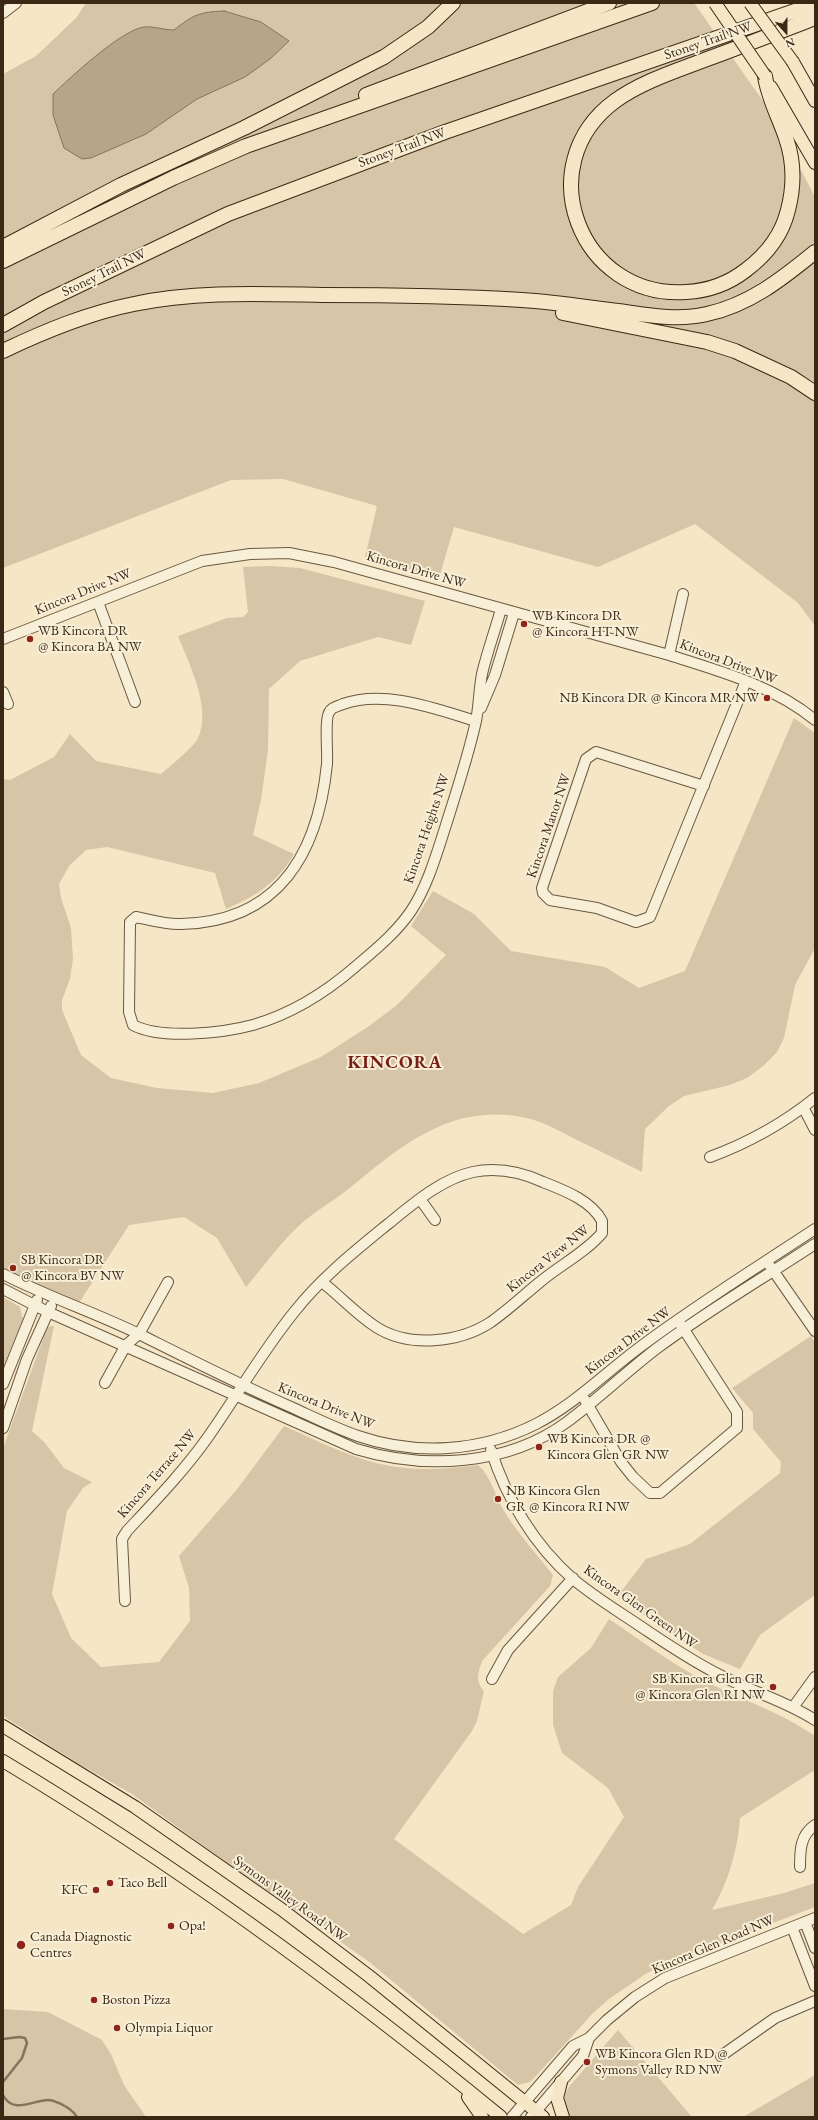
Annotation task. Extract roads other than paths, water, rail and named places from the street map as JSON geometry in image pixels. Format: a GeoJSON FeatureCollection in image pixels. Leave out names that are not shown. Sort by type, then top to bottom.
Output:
{"type":"FeatureCollection","features":[{"type":"Feature","properties":{"kind":"highway"},"geometry":{"type":"LineString","coordinates":[[3,247],[121,184],[244,128],[384,57],[428,28],[453,3]]}},
{"type":"Feature","properties":{"kind":"highway"},"geometry":{"type":"LineString","coordinates":[[3,260],[172,178],[390,84],[609,3]]}},
{"type":"Feature","properties":{"kind":"highway"},"geometry":{"type":"LineString","coordinates":[[246,146],[652,3]]}},
{"type":"Feature","properties":{"kind":"highway","name":"Stoney Trail NW"},"geometry":{"type":"LineString","coordinates":[[3,325],[51,299],[228,214],[445,132],[815,4]]}},
{"type":"Feature","properties":{"kind":"highway"},"geometry":{"type":"LineString","coordinates":[[765,76],[767,91],[787,140],[793,172],[788,212],[777,237],[769,248],[756,263],[730,281],[714,288],[696,292],[658,292],[625,280],[612,271],[598,257],[587,242],[575,218],[572,204],[572,169],[578,148],[588,129],[613,102],[644,84],[815,18]]}},
{"type":"Feature","properties":{"kind":"highway"},"geometry":{"type":"LineString","coordinates":[[3,351],[78,319],[133,304],[154,300],[212,295],[260,294],[523,300],[657,316],[692,316],[723,310],[748,300],[765,290],[815,252]]}},
{"type":"Feature","properties":{"kind":"highway"},"geometry":{"type":"LineString","coordinates":[[426,297],[531,308],[577,315],[707,342],[736,351],[761,362],[791,377],[815,393]]}},
{"type":"Feature","properties":{"kind":"main road"},"geometry":{"type":"LineString","coordinates":[[715,3],[765,76],[815,163]]}},
{"type":"Feature","properties":{"kind":"main road"},"geometry":{"type":"LineString","coordinates":[[750,3],[793,62],[815,100]]}},
{"type":"Feature","properties":{"kind":"main road","name":"Symons Valley Road NW"},"geometry":{"type":"LineString","coordinates":[[4,1727],[136,1807],[281,1909],[370,1976],[525,2101],[537,2115]]}},
{"type":"Feature","properties":{"kind":"main road"},"geometry":{"type":"LineString","coordinates":[[3,1762],[167,1865],[372,2014],[501,2117]]}},
{"type":"Feature","properties":{"kind":"main road"},"geometry":{"type":"LineString","coordinates":[[450,2075],[482,2117]]}},
{"type":"Feature","properties":{"kind":"main road"},"geometry":{"type":"LineString","coordinates":[[561,2082],[557,2098],[562,2117]]}},
{"type":"Feature","properties":{"kind":"street"},"geometry":{"type":"LineString","coordinates":[[3,13],[16,3]]}},
{"type":"Feature","properties":{"kind":"street","name":"Kincora Drive NW"},"geometry":{"type":"LineString","coordinates":[[3,639],[202,561],[250,554],[289,553],[334,562],[514,613],[669,654],[768,690],[801,708],[815,720]]}},
{"type":"Feature","properties":{"kind":"street"},"geometry":{"type":"LineString","coordinates":[[669,654],[683,594]]}},
{"type":"Feature","properties":{"kind":"street"},"geometry":{"type":"LineString","coordinates":[[98,602],[136,702]]}},
{"type":"Feature","properties":{"kind":"street","name":"Kincora Heights NW"},"geometry":{"type":"LineString","coordinates":[[476,721],[482,673],[501,609]]}},
{"type":"Feature","properties":{"kind":"street","name":"Kincora Heights NW"},"geometry":{"type":"LineString","coordinates":[[476,721],[417,703],[390,700],[353,701],[330,709],[326,716],[328,748],[325,784],[319,812],[302,857],[284,881],[264,900],[235,915],[215,921],[180,924],[136,917],[130,922],[129,1012],[133,1025],[154,1031],[199,1033],[231,1030],[260,1023],[290,1011],[321,994],[365,959],[401,923],[411,910],[420,893],[436,854],[476,721],[495,675],[514,613]]}},
{"type":"Feature","properties":{"kind":"street","name":"Kincora Manor NW"},"geometry":{"type":"LineString","coordinates":[[704,786],[596,752],[586,759],[542,888],[543,893],[550,900],[597,908],[636,922],[650,917],[704,786],[746,681]]}},
{"type":"Feature","properties":{"kind":"street"},"geometry":{"type":"LineString","coordinates":[[3,692],[8,704]]}},
{"type":"Feature","properties":{"kind":"street"},"geometry":{"type":"LineString","coordinates":[[710,1156],[748,1141],[804,1107],[815,1098]]}},
{"type":"Feature","properties":{"kind":"street"},"geometry":{"type":"LineString","coordinates":[[804,1107],[815,1130]]}},
{"type":"Feature","properties":{"kind":"street","name":"Kincora View NW"},"geometry":{"type":"LineString","coordinates":[[236,1396],[295,1310],[341,1262],[420,1199],[443,1184],[464,1175],[488,1170],[512,1171],[566,1191],[587,1204],[599,1216],[603,1226],[602,1233],[590,1246],[548,1275],[490,1322],[466,1334],[450,1338],[427,1341],[411,1340],[377,1328],[322,1282]]}},
{"type":"Feature","properties":{"kind":"street"},"geometry":{"type":"LineString","coordinates":[[420,1199],[435,1220]]}},
{"type":"Feature","properties":{"kind":"street","name":"Kincora Drive NW"},"geometry":{"type":"LineString","coordinates":[[3,1274],[55,1299],[139,1334],[243,1386],[356,1435],[377,1442],[418,1449],[458,1448],[488,1442],[534,1425],[557,1412],[678,1320],[815,1229]]}},
{"type":"Feature","properties":{"kind":"street","name":"Kincora Drive NW"},"geometry":{"type":"LineString","coordinates":[[3,1289],[48,1312],[126,1345],[356,1449],[376,1455],[398,1459],[442,1462],[493,1455],[520,1447],[545,1436],[566,1423],[589,1405],[656,1349],[815,1244]]}},
{"type":"Feature","properties":{"kind":"street"},"geometry":{"type":"LineString","coordinates":[[767,1261],[815,1331]]}},
{"type":"Feature","properties":{"kind":"street"},"geometry":{"type":"LineString","coordinates":[[105,1384],[126,1345],[139,1334],[168,1282]]}},
{"type":"Feature","properties":{"kind":"street"},"geometry":{"type":"LineString","coordinates":[[3,1384],[40,1292]]}},
{"type":"Feature","properties":{"kind":"street"},"geometry":{"type":"LineString","coordinates":[[3,1428],[26,1359],[55,1299]]}},
{"type":"Feature","properties":{"kind":"street"},"geometry":{"type":"LineString","coordinates":[[581,1395],[589,1405],[621,1462],[633,1478],[650,1493],[660,1493],[737,1428],[737,1412],[678,1320]]}},
{"type":"Feature","properties":{"kind":"street","name":"Kincora Terrace NW"},"geometry":{"type":"LineString","coordinates":[[125,1601],[122,1539],[127,1531],[171,1484],[207,1438],[236,1396]]}},
{"type":"Feature","properties":{"kind":"street","name":"Kincora Glen Green NW"},"geometry":{"type":"LineString","coordinates":[[488,1442],[501,1481],[516,1508],[547,1551],[573,1578],[618,1611],[697,1664],[724,1678],[794,1706],[815,1720]]}},
{"type":"Feature","properties":{"kind":"street"},"geometry":{"type":"LineString","coordinates":[[492,1679],[508,1650],[573,1578]]}},
{"type":"Feature","properties":{"kind":"street"},"geometry":{"type":"LineString","coordinates":[[794,1706],[815,1677]]}},
{"type":"Feature","properties":{"kind":"street"},"geometry":{"type":"LineString","coordinates":[[800,1867],[800,1845],[809,1829],[815,1825]]}},
{"type":"Feature","properties":{"kind":"street","name":"Kincora Glen Road NW"},"geometry":{"type":"LineString","coordinates":[[512,2117],[573,2046],[590,2038],[607,2020],[635,1997],[665,1978],[815,1918]]}},
{"type":"Feature","properties":{"kind":"street"},"geometry":{"type":"LineString","coordinates":[[805,1922],[815,1948]]}},
{"type":"Feature","properties":{"kind":"street"},"geometry":{"type":"LineString","coordinates":[[792,1927],[815,1986]]}},
{"type":"Feature","properties":{"kind":"street"},"geometry":{"type":"LineString","coordinates":[[721,2056],[775,2018],[815,2001]]}},
{"type":"Feature","properties":{"kind":"street","name":"Kincora Glen Road NW"},"geometry":{"type":"LineString","coordinates":[[537,2115],[561,2082],[583,2056],[590,2038]]}},
{"type":"Feature","properties":{"kind":"waterway"},"geometry":{"type":"LineString","coordinates":[[3,2039],[19,2037],[25,2038],[27,2043],[22,2058],[3,2082]]}},
{"type":"Feature","properties":{"kind":"waterway"},"geometry":{"type":"LineString","coordinates":[[3,2095],[7,2101],[18,2105],[48,2100],[54,2101],[69,2109],[77,2117]]}},
{"type":"Feature","properties":{"kind":"place","name":"WB Kincora DR @ Kincora HT NW"},"geometry":{"type":"Point","coordinates":[524,624]}},
{"type":"Feature","properties":{"kind":"place","name":"WB Kincora DR @ Kincora BA NW"},"geometry":{"type":"Point","coordinates":[30,639]}},
{"type":"Feature","properties":{"kind":"place","name":"NB Kincora DR @ Kincora MR NW"},"geometry":{"type":"Point","coordinates":[767,698]}},
{"type":"Feature","properties":{"kind":"place","name":"SB Kincora DR @ Kincora BV NW"},"geometry":{"type":"Point","coordinates":[13,1268]}},
{"type":"Feature","properties":{"kind":"place","name":"WB Kincora DR @ Kincora Glen GR NW"},"geometry":{"type":"Point","coordinates":[539,1447]}},
{"type":"Feature","properties":{"kind":"place","name":"NB Kincora Glen GR @ Kincora RI NW"},"geometry":{"type":"Point","coordinates":[498,1499]}},
{"type":"Feature","properties":{"kind":"place","name":"SB Kincora Glen GR @ Kincora Glen RI NW"},"geometry":{"type":"Point","coordinates":[773,1687]}},
{"type":"Feature","properties":{"kind":"place","name":"Taco Bell"},"geometry":{"type":"Point","coordinates":[110,1883]}},
{"type":"Feature","properties":{"kind":"place","name":"KFC"},"geometry":{"type":"Point","coordinates":[96,1890]}},
{"type":"Feature","properties":{"kind":"place","name":"Opa!"},"geometry":{"type":"Point","coordinates":[171,1926]}},
{"type":"Feature","properties":{"kind":"place","name":"Canada Diagnostic Centres"},"geometry":{"type":"Point","coordinates":[21,1945]}},
{"type":"Feature","properties":{"kind":"place","name":"Boston Pizza"},"geometry":{"type":"Point","coordinates":[94,2000]}},
{"type":"Feature","properties":{"kind":"place","name":"Olympia Liquor"},"geometry":{"type":"Point","coordinates":[117,2028]}},
{"type":"Feature","properties":{"kind":"place","name":"WB Kincora Glen RD @ Symons Valley RD NW"},"geometry":{"type":"Point","coordinates":[587,2062]}},
{"type":"Feature","properties":{"kind":"district","name":"KINCORA"},"geometry":{"type":"Point","coordinates":[395,1063]}}]}
